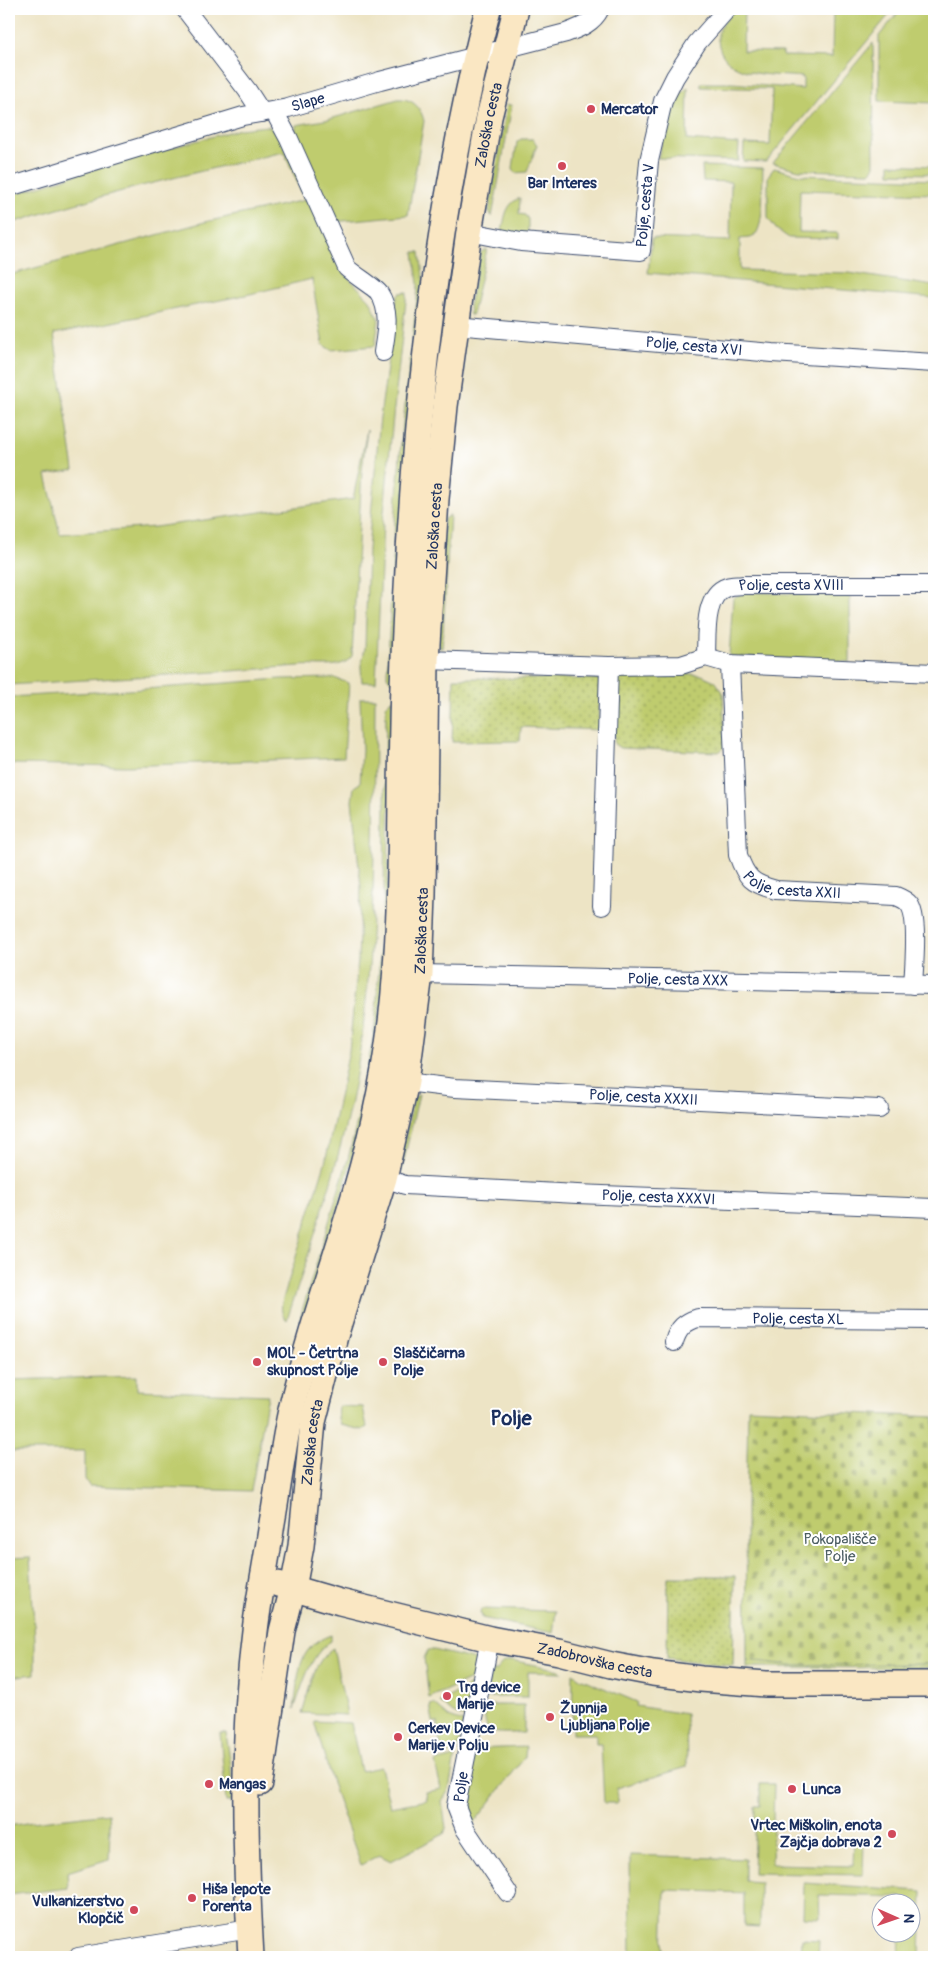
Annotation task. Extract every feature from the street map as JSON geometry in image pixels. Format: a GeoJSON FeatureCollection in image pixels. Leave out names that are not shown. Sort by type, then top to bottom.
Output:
{"type":"FeatureCollection","features":[{"type":"Feature","properties":{"kind":"main road","name":"Zaloška cesta"},"geometry":{"type":"LineString","coordinates":[[251,1957],[246,1841],[250,1685],[255,1627],[291,1409],[310,1334],[350,1212],[368,1149],[382,1083],[391,1026],[400,894],[402,690],[407,573],[422,386],[448,196],[463,109],[488,9]]}},
{"type":"Feature","properties":{"kind":"main road","name":"Zaloška cesta"},"geometry":{"type":"LineString","coordinates":[[246,1841],[261,1777],[279,1649],[301,1546],[314,1422],[319,1396],[335,1336],[384,1178],[406,1082],[420,974],[426,660],[444,406],[469,232],[493,100],[516,9]]}},
{"type":"Feature","properties":{"kind":"main road","name":"Zadobrovška cesta"},"geometry":{"type":"LineString","coordinates":[[263,1581],[490,1639],[628,1668],[701,1679],[766,1684],[934,1684]]}},
{"type":"Feature","properties":{"kind":"street"},"geometry":{"type":"LineString","coordinates":[[185,9],[289,139],[348,268],[359,279],[379,292],[388,318],[383,352]]}},
{"type":"Feature","properties":{"kind":"street","name":"Slape"},"geometry":{"type":"LineString","coordinates":[[9,187],[243,116],[268,112],[578,29],[592,20],[600,9]]}},
{"type":"Feature","properties":{"kind":"street","name":"Polje, cesta V"},"geometry":{"type":"LineString","coordinates":[[469,232],[521,242],[641,251],[649,160],[663,101],[675,77],[697,43],[727,9]]}},
{"type":"Feature","properties":{"kind":"street","name":"Polje, cesta XVI"},"geometry":{"type":"LineString","coordinates":[[455,326],[772,353],[934,362]]}},
{"type":"Feature","properties":{"kind":"street","name":"Polje, cesta XVIII"},"geometry":{"type":"LineString","coordinates":[[706,657],[710,605],[714,596],[726,587],[743,585],[934,585]]}},
{"type":"Feature","properties":{"kind":"street"},"geometry":{"type":"LineString","coordinates":[[426,660],[609,666],[682,666],[706,657],[730,664],[934,673]]}},
{"type":"Feature","properties":{"kind":"street","name":"Polje, cesta XXII"},"geometry":{"type":"LineString","coordinates":[[730,664],[738,855],[748,878],[760,886],[776,890],[896,896],[908,902],[913,910],[915,928],[913,985]]}},
{"type":"Feature","properties":{"kind":"street"},"geometry":{"type":"LineString","coordinates":[[602,906],[609,666]]}},
{"type":"Feature","properties":{"kind":"street","name":"Polje, cesta XXX"},"geometry":{"type":"LineString","coordinates":[[420,974],[934,985]]}},
{"type":"Feature","properties":{"kind":"street","name":"Polje, cesta XXXII"},"geometry":{"type":"LineString","coordinates":[[406,1082],[455,1088],[879,1109]]}},
{"type":"Feature","properties":{"kind":"street","name":"Polje, cesta XXXVI"},"geometry":{"type":"LineString","coordinates":[[384,1178],[405,1184],[567,1194],[934,1208]]}},
{"type":"Feature","properties":{"kind":"street","name":"Polje, cesta XL"},"geometry":{"type":"LineString","coordinates":[[674,1342],[677,1332],[683,1325],[698,1318],[934,1320]]}},
{"type":"Feature","properties":{"kind":"street","name":"Polje"},"geometry":{"type":"LineString","coordinates":[[490,1639],[456,1806],[465,1829],[508,1894]]}},
{"type":"Feature","properties":{"kind":"street"},"geometry":{"type":"LineString","coordinates":[[78,1957],[250,1929]]}},
{"type":"Feature","properties":{"kind":"green space"},"geometry":{"type":"Polygon","coordinates":[[[735,9],[744,9],[743,51],[783,52],[783,56],[832,57],[833,9],[894,9],[766,162],[743,161],[744,144],[770,145],[772,89],[701,87],[701,83],[732,83],[803,89],[803,77],[767,75],[742,70],[724,57],[719,46],[718,33],[735,9]]]}},
{"type":"Feature","properties":{"kind":"green space"},"geometry":{"type":"Polygon","coordinates":[[[901,9],[934,9],[934,103],[879,101],[879,36],[901,9]]]}},
{"type":"Feature","properties":{"kind":"green space"},"geometry":{"type":"Polygon","coordinates":[[[873,43],[874,168],[870,172],[799,170],[773,163],[873,43]]]}},
{"type":"Feature","properties":{"kind":"green space"},"geometry":{"type":"Polygon","coordinates":[[[688,87],[687,140],[739,144],[738,161],[658,158],[671,104],[688,87]]]}},
{"type":"Feature","properties":{"kind":"green space"},"geometry":{"type":"Polygon","coordinates":[[[398,99],[408,100],[416,105],[424,121],[408,215],[332,222],[295,138],[296,125],[330,119],[398,99]]]}},
{"type":"Feature","properties":{"kind":"green space"},"geometry":{"type":"Polygon","coordinates":[[[507,105],[512,105],[492,217],[489,211],[507,105]]]}},
{"type":"Feature","properties":{"kind":"green space"},"geometry":{"type":"Polygon","coordinates":[[[267,126],[276,129],[342,271],[370,300],[379,320],[375,346],[331,350],[323,345],[312,279],[250,294],[54,334],[74,470],[46,475],[60,534],[155,527],[353,499],[367,430],[362,470],[352,656],[342,664],[328,666],[9,685],[9,275],[205,222],[305,200],[284,152],[145,185],[9,224],[9,196],[100,167],[240,129],[267,126]]]}},
{"type":"Feature","properties":{"kind":"green space"},"geometry":{"type":"Polygon","coordinates":[[[521,139],[533,139],[537,145],[527,172],[515,173],[513,168],[517,142],[521,139]]]}},
{"type":"Feature","properties":{"kind":"green space"},"geometry":{"type":"Polygon","coordinates":[[[890,164],[934,166],[934,174],[890,173],[890,164]]]}},
{"type":"Feature","properties":{"kind":"green space"},"geometry":{"type":"Polygon","coordinates":[[[702,166],[763,168],[760,222],[755,235],[750,238],[740,239],[740,270],[849,273],[934,286],[934,298],[648,273],[652,238],[730,241],[731,182],[703,181],[702,166]]]}},
{"type":"Feature","properties":{"kind":"green space"},"geometry":{"type":"Polygon","coordinates":[[[774,168],[800,175],[934,180],[934,194],[800,190],[799,232],[838,233],[838,239],[789,238],[776,229],[768,218],[768,176],[774,168]]]}},
{"type":"Feature","properties":{"kind":"green space"},"geometry":{"type":"Polygon","coordinates":[[[520,198],[519,214],[525,215],[528,219],[528,233],[504,233],[502,231],[506,212],[511,204],[520,198]]]}},
{"type":"Feature","properties":{"kind":"green space"},"geometry":{"type":"Polygon","coordinates":[[[487,249],[472,315],[470,315],[469,306],[481,252],[487,249]]]}},
{"type":"Feature","properties":{"kind":"green space"},"geometry":{"type":"Polygon","coordinates":[[[414,252],[420,252],[424,284],[392,683],[387,676],[395,521],[401,442],[418,284],[414,252]]]}},
{"type":"Feature","properties":{"kind":"green space"},"geometry":{"type":"Polygon","coordinates":[[[407,292],[383,522],[376,682],[362,682],[361,667],[365,648],[368,549],[380,417],[397,297],[400,293],[407,292]]]}},
{"type":"Feature","properties":{"kind":"green space"},"geometry":{"type":"Polygon","coordinates":[[[450,515],[442,648],[440,648],[438,641],[444,519],[450,515]]]}},
{"type":"Feature","properties":{"kind":"green space"},"geometry":{"type":"Polygon","coordinates":[[[744,592],[850,596],[850,662],[729,656],[733,598],[744,592]]]}},
{"type":"Feature","properties":{"kind":"green space"},"geometry":{"type":"Polygon","coordinates":[[[666,672],[702,675],[715,681],[723,692],[725,746],[719,752],[620,748],[614,744],[617,682],[627,675],[634,673],[666,672]]]}},
{"type":"Feature","properties":{"kind":"green space"},"geometry":{"type":"Polygon","coordinates":[[[334,678],[349,683],[344,757],[127,766],[9,764],[9,697],[281,679],[334,678]]]}},
{"type":"Feature","properties":{"kind":"green space"},"geometry":{"type":"Polygon","coordinates":[[[454,678],[600,679],[599,730],[521,727],[520,741],[452,742],[454,678]]]}},
{"type":"Feature","properties":{"kind":"green space"},"geometry":{"type":"Polygon","coordinates":[[[360,698],[375,698],[374,874],[369,962],[360,1050],[347,1118],[330,1186],[287,1320],[282,1312],[282,1302],[325,1163],[349,1051],[358,960],[361,887],[352,801],[354,787],[360,783],[362,750],[360,698]]]}},
{"type":"Feature","properties":{"kind":"green space"},"geometry":{"type":"Polygon","coordinates":[[[392,699],[386,968],[367,1106],[308,1313],[299,1321],[348,1159],[361,1106],[375,1025],[384,895],[386,706],[392,699]]]}},
{"type":"Feature","properties":{"kind":"green space"},"geometry":{"type":"Polygon","coordinates":[[[419,1094],[401,1173],[398,1168],[414,1098],[419,1094]]]}},
{"type":"Feature","properties":{"kind":"green space"},"geometry":{"type":"Polygon","coordinates":[[[137,1376],[137,1390],[268,1395],[251,1491],[89,1486],[85,1479],[85,1451],[9,1451],[9,1380],[137,1376]]]}},
{"type":"Feature","properties":{"kind":"green space"},"geometry":{"type":"Polygon","coordinates":[[[339,1406],[363,1407],[367,1427],[362,1430],[341,1425],[338,1419],[339,1406]]]}},
{"type":"Feature","properties":{"kind":"green space","name":"Pokopališče Polje"},"geometry":{"type":"Polygon","coordinates":[[[748,1408],[934,1417],[934,1664],[790,1665],[747,1660],[746,1508],[748,1408]]]}},
{"type":"Feature","properties":{"kind":"green space"},"geometry":{"type":"Polygon","coordinates":[[[30,1557],[35,1674],[9,1677],[9,1558],[30,1557]]]}},
{"type":"Feature","properties":{"kind":"green space"},"geometry":{"type":"Polygon","coordinates":[[[735,1576],[733,1666],[667,1658],[668,1577],[735,1576]]]}},
{"type":"Feature","properties":{"kind":"green space"},"geometry":{"type":"Polygon","coordinates":[[[481,1609],[556,1611],[553,1633],[482,1618],[480,1614],[481,1609]]]}},
{"type":"Feature","properties":{"kind":"green space"},"geometry":{"type":"Polygon","coordinates":[[[331,1635],[331,1641],[323,1647],[312,1663],[294,1709],[298,1675],[305,1655],[319,1640],[331,1635]]]}},
{"type":"Feature","properties":{"kind":"green space"},"geometry":{"type":"Polygon","coordinates":[[[333,1648],[347,1715],[302,1713],[316,1669],[326,1653],[333,1648]]]}},
{"type":"Feature","properties":{"kind":"green space"},"geometry":{"type":"Polygon","coordinates":[[[428,1650],[476,1660],[473,1678],[429,1698],[424,1658],[428,1650]]]}},
{"type":"Feature","properties":{"kind":"green space"},"geometry":{"type":"Polygon","coordinates":[[[511,1660],[560,1670],[562,1673],[528,1672],[528,1697],[486,1697],[491,1670],[495,1671],[503,1662],[511,1660]]]}},
{"type":"Feature","properties":{"kind":"green space"},"geometry":{"type":"Polygon","coordinates":[[[747,1660],[790,1665],[934,1664],[934,1668],[747,1667],[747,1660]]]}},
{"type":"Feature","properties":{"kind":"green space"},"geometry":{"type":"Polygon","coordinates":[[[573,1673],[580,1678],[637,1702],[636,1706],[686,1714],[687,1767],[617,1788],[617,1803],[604,1803],[601,1744],[596,1744],[596,1734],[572,1734],[573,1673]]]}},
{"type":"Feature","properties":{"kind":"green space"},"geometry":{"type":"Polygon","coordinates":[[[472,1684],[465,1718],[453,1713],[440,1702],[472,1684]]]}},
{"type":"Feature","properties":{"kind":"green space"},"geometry":{"type":"Polygon","coordinates":[[[434,1704],[449,1717],[463,1722],[458,1751],[442,1755],[437,1722],[433,1722],[430,1705],[434,1704]]]}},
{"type":"Feature","properties":{"kind":"green space"},"geometry":{"type":"Polygon","coordinates":[[[485,1705],[524,1705],[524,1733],[492,1732],[486,1724],[485,1705]]]}},
{"type":"Feature","properties":{"kind":"green space"},"geometry":{"type":"Polygon","coordinates":[[[314,1721],[351,1723],[361,1771],[381,1767],[390,1807],[427,1800],[426,1792],[441,1789],[435,1762],[455,1757],[449,1790],[442,1801],[446,1828],[444,1834],[391,1861],[379,1855],[361,1865],[334,1789],[314,1721]]]}},
{"type":"Feature","properties":{"kind":"green space"},"geometry":{"type":"Polygon","coordinates":[[[220,1733],[226,1733],[231,1765],[232,1801],[226,1801],[220,1733]]]}},
{"type":"Feature","properties":{"kind":"green space"},"geometry":{"type":"Polygon","coordinates":[[[526,1747],[525,1757],[474,1823],[465,1804],[475,1749],[526,1747]]]}},
{"type":"Feature","properties":{"kind":"green space"},"geometry":{"type":"Polygon","coordinates":[[[760,1784],[774,1784],[772,1864],[853,1866],[854,1841],[864,1841],[863,1875],[753,1873],[755,1806],[760,1806],[760,1784]]]}},
{"type":"Feature","properties":{"kind":"green space"},"geometry":{"type":"Polygon","coordinates":[[[109,1813],[109,1859],[67,1872],[68,1888],[9,1895],[9,1826],[109,1813]]]}},
{"type":"Feature","properties":{"kind":"green space"},"geometry":{"type":"Polygon","coordinates":[[[630,1855],[745,1859],[745,1881],[760,1882],[760,1927],[744,1926],[744,1893],[665,1890],[663,1957],[631,1957],[630,1855]]]}},
{"type":"Feature","properties":{"kind":"green space"},"geometry":{"type":"Polygon","coordinates":[[[804,1883],[922,1891],[920,1957],[899,1957],[900,1944],[920,1944],[920,1894],[870,1894],[870,1896],[819,1895],[820,1918],[803,1917],[804,1883]]]}},
{"type":"Feature","properties":{"kind":"green space"},"geometry":{"type":"Polygon","coordinates":[[[802,1939],[819,1940],[818,1957],[801,1957],[802,1939]]]}},
{"type":"Feature","properties":{"kind":"place","name":"Mercator"},"geometry":{"type":"Point","coordinates":[591,109]}},
{"type":"Feature","properties":{"kind":"place","name":"Bar Interes"},"geometry":{"type":"Point","coordinates":[562,166]}},
{"type":"Feature","properties":{"kind":"place","name":"MOL - Četrtna skupnost Polje"},"geometry":{"type":"Point","coordinates":[257,1362]}},
{"type":"Feature","properties":{"kind":"place","name":"Slaščičarna Polje"},"geometry":{"type":"Point","coordinates":[383,1362]}},
{"type":"Feature","properties":{"kind":"place","name":"Trg device Marije"},"geometry":{"type":"Point","coordinates":[447,1696]}},
{"type":"Feature","properties":{"kind":"place","name":"Župnija Ljubljana Polje"},"geometry":{"type":"Point","coordinates":[550,1717]}},
{"type":"Feature","properties":{"kind":"place","name":"Cerkev Device Marije v Polju"},"geometry":{"type":"Point","coordinates":[398,1737]}},
{"type":"Feature","properties":{"kind":"place","name":"Mangas"},"geometry":{"type":"Point","coordinates":[209,1784]}},
{"type":"Feature","properties":{"kind":"place","name":"Lunca"},"geometry":{"type":"Point","coordinates":[792,1789]}},
{"type":"Feature","properties":{"kind":"place","name":"Vrtec Miškolin, enota Zajčja dobrava 2"},"geometry":{"type":"Point","coordinates":[892,1834]}},
{"type":"Feature","properties":{"kind":"place","name":"Hiša lepote Porenta"},"geometry":{"type":"Point","coordinates":[192,1898]}},
{"type":"Feature","properties":{"kind":"place","name":"Vulkanizerstvo Klopčič"},"geometry":{"type":"Point","coordinates":[134,1910]}},
{"type":"Feature","properties":{"kind":"district","name":"Polje"},"geometry":{"type":"Point","coordinates":[511,1418]}}]}
